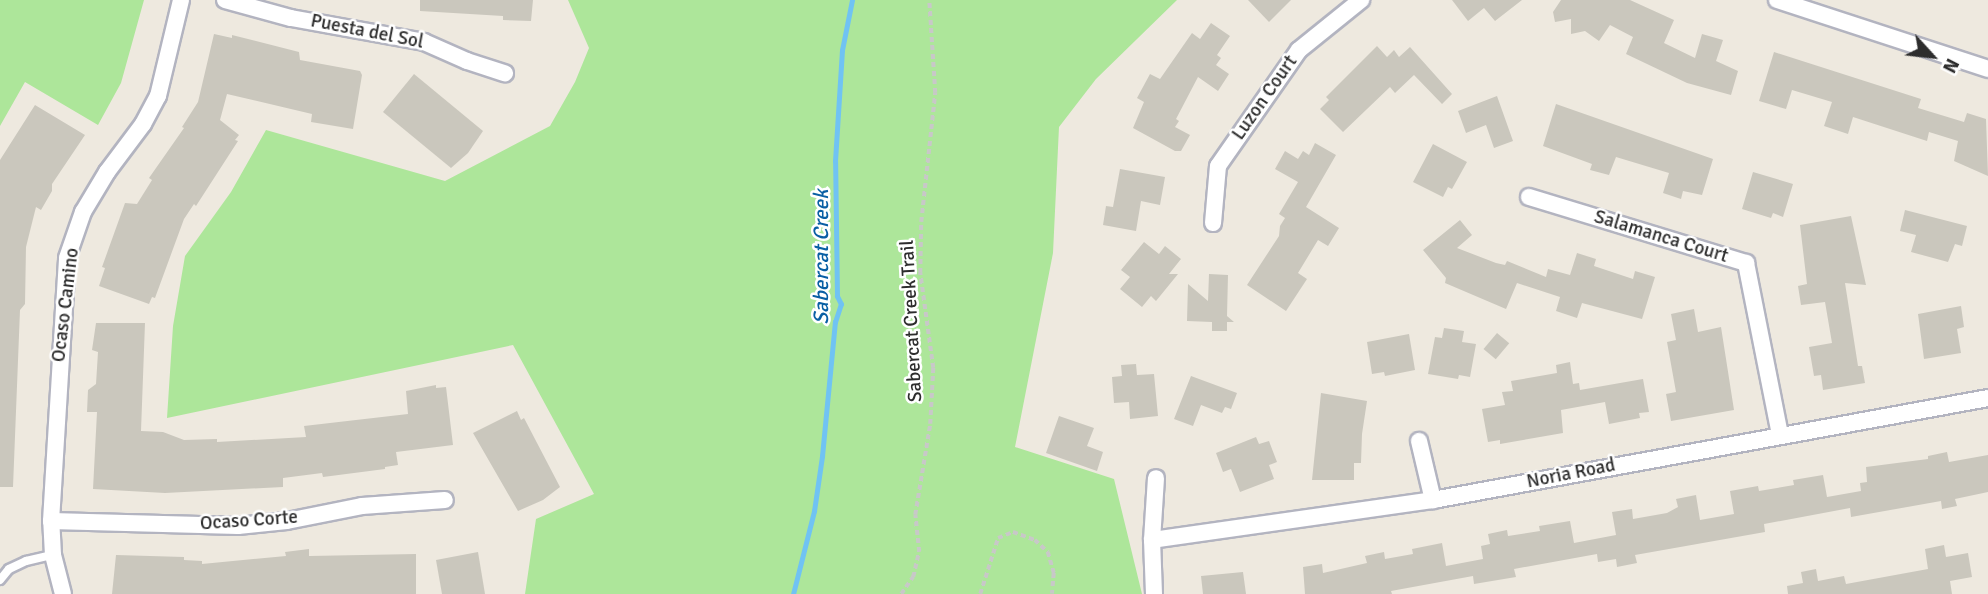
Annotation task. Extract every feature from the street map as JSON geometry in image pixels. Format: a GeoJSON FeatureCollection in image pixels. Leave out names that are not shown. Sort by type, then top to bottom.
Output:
{"type":"FeatureCollection","features":[{"type":"Feature","properties":{"kind":"street","name":"Ocaso Camino"},"geometry":{"type":"LineString","coordinates":[[63,594],[54,555],[51,521],[67,258],[83,212],[107,172],[143,124],[158,96],[181,0]]}},
{"type":"Feature","properties":{"kind":"street","name":"Puesta del Sol"},"geometry":{"type":"LineString","coordinates":[[225,0],[291,18],[424,42],[467,61],[505,73]]}},
{"type":"Feature","properties":{"kind":"street","name":"Luzon Court"},"geometry":{"type":"LineString","coordinates":[[1213,223],[1218,166],[1299,50],[1361,0]]}},
{"type":"Feature","properties":{"kind":"street"},"geometry":{"type":"LineString","coordinates":[[1777,0],[1988,69]]}},
{"type":"Feature","properties":{"kind":"street","name":"Salamanca Court"},"geometry":{"type":"LineString","coordinates":[[1529,197],[1746,263],[1780,434]]}},
{"type":"Feature","properties":{"kind":"street","name":"Noria Road"},"geometry":{"type":"LineString","coordinates":[[1152,540],[1433,500],[1780,434],[1988,398]]}},
{"type":"Feature","properties":{"kind":"street"},"geometry":{"type":"LineString","coordinates":[[1419,441],[1433,500]]}},
{"type":"Feature","properties":{"kind":"street"},"geometry":{"type":"LineString","coordinates":[[1154,594],[1152,540],[1156,478]]}},
{"type":"Feature","properties":{"kind":"street","name":"Ocaso Corte"},"geometry":{"type":"LineString","coordinates":[[51,521],[238,526],[287,521],[362,506],[445,500]]}},
{"type":"Feature","properties":{"kind":"lane"},"geometry":{"type":"LineString","coordinates":[[0,580],[9,569],[26,561],[54,555]]}},
{"type":"Feature","properties":{"kind":"path","name":"Sabercat Creek Trail"},"geometry":{"type":"LineString","coordinates":[[901,594],[912,577],[919,552],[915,515],[931,410],[933,368],[920,274],[921,222],[935,93],[929,0]]}},
{"type":"Feature","properties":{"kind":"path"},"geometry":{"type":"LineString","coordinates":[[980,594],[998,538],[1013,532],[1035,540],[1048,552],[1054,573],[1052,594]]}},
{"type":"Feature","properties":{"kind":"green space"},"geometry":{"type":"Polygon","coordinates":[[[0,0],[144,0],[121,83],[98,125],[25,82],[0,126],[0,0]]]}},
{"type":"Feature","properties":{"kind":"green space"},"geometry":{"type":"Polygon","coordinates":[[[568,0],[1177,0],[1096,79],[1059,127],[1053,253],[1015,447],[1114,479],[1142,594],[525,594],[536,519],[594,494],[513,345],[167,418],[173,326],[185,256],[231,192],[266,130],[445,181],[550,126],[575,82],[589,48],[568,0]]]}},
{"type":"Feature","properties":{"kind":"building"},"geometry":{"type":"Polygon","coordinates":[[[420,0],[533,0],[531,21],[503,20],[503,16],[420,11],[420,0]]]}},
{"type":"Feature","properties":{"kind":"building"},"geometry":{"type":"Polygon","coordinates":[[[1248,0],[1291,0],[1269,22],[1248,0]]]}},
{"type":"Feature","properties":{"kind":"building"},"geometry":{"type":"Polygon","coordinates":[[[1452,0],[1522,0],[1495,21],[1484,8],[1468,21],[1452,0]]]}},
{"type":"Feature","properties":{"kind":"building"},"geometry":{"type":"Polygon","coordinates":[[[1561,0],[1630,0],[1674,20],[1664,43],[1695,58],[1702,34],[1723,40],[1716,61],[1738,71],[1731,95],[1687,83],[1626,54],[1633,37],[1610,25],[1599,41],[1585,31],[1571,34],[1571,19],[1555,22],[1553,12],[1561,0]]]}},
{"type":"Feature","properties":{"kind":"building"},"geometry":{"type":"Polygon","coordinates":[[[1211,23],[1230,36],[1217,55],[1221,58],[1216,65],[1229,74],[1218,91],[1198,77],[1176,119],[1179,121],[1175,127],[1190,135],[1181,151],[1175,151],[1133,128],[1144,102],[1137,98],[1150,74],[1160,79],[1192,33],[1200,39],[1211,23]]]}},
{"type":"Feature","properties":{"kind":"building"},"geometry":{"type":"Polygon","coordinates":[[[214,34],[232,38],[232,35],[299,52],[300,60],[360,71],[362,75],[353,129],[311,122],[312,114],[227,94],[220,120],[239,135],[235,140],[238,141],[196,206],[194,204],[184,219],[155,298],[152,297],[149,304],[99,286],[105,268],[102,267],[125,203],[137,204],[152,180],[149,178],[184,128],[182,127],[198,102],[214,34]]]}},
{"type":"Feature","properties":{"kind":"building"},"geometry":{"type":"Polygon","coordinates":[[[1377,46],[1387,57],[1394,50],[1399,57],[1410,47],[1452,94],[1442,104],[1414,75],[1395,93],[1390,87],[1343,132],[1320,109],[1329,100],[1326,97],[1377,46]]]}},
{"type":"Feature","properties":{"kind":"building"},"geometry":{"type":"Polygon","coordinates":[[[1774,52],[1921,99],[1918,108],[1964,122],[1967,113],[1986,119],[1988,176],[1954,161],[1958,141],[1929,132],[1927,141],[1853,117],[1848,134],[1824,126],[1832,102],[1792,90],[1786,109],[1759,101],[1774,52]]]}},
{"type":"Feature","properties":{"kind":"building"},"geometry":{"type":"Polygon","coordinates":[[[414,74],[483,131],[468,153],[451,168],[383,112],[414,74]]]}},
{"type":"Feature","properties":{"kind":"building"},"geometry":{"type":"Polygon","coordinates":[[[1497,96],[1513,141],[1494,148],[1486,125],[1466,133],[1458,111],[1497,96]]]}},
{"type":"Feature","properties":{"kind":"building"},"geometry":{"type":"Polygon","coordinates":[[[1556,104],[1713,159],[1702,195],[1683,191],[1681,199],[1663,193],[1669,173],[1616,157],[1609,175],[1590,170],[1592,164],[1543,146],[1556,104]]]}},
{"type":"Feature","properties":{"kind":"building"},"geometry":{"type":"Polygon","coordinates":[[[35,105],[85,135],[52,184],[52,191],[41,210],[36,207],[26,247],[25,304],[20,310],[13,487],[0,487],[0,160],[35,105]]]}},
{"type":"Feature","properties":{"kind":"building"},"geometry":{"type":"Polygon","coordinates":[[[1315,143],[1336,155],[1306,207],[1339,228],[1328,246],[1318,240],[1298,273],[1307,279],[1286,311],[1247,285],[1279,236],[1280,226],[1285,218],[1279,214],[1298,182],[1275,169],[1285,151],[1298,159],[1303,151],[1309,155],[1315,143]]]}},
{"type":"Feature","properties":{"kind":"building"},"geometry":{"type":"Polygon","coordinates":[[[1433,144],[1467,162],[1452,189],[1448,187],[1443,197],[1413,182],[1433,144]]]}},
{"type":"Feature","properties":{"kind":"building"},"geometry":{"type":"Polygon","coordinates":[[[1120,169],[1165,177],[1160,205],[1141,201],[1136,231],[1103,225],[1106,206],[1113,207],[1120,169]]]}},
{"type":"Feature","properties":{"kind":"building"},"geometry":{"type":"Polygon","coordinates":[[[1753,172],[1793,184],[1783,217],[1773,213],[1771,218],[1742,209],[1753,172]]]}},
{"type":"Feature","properties":{"kind":"building"},"geometry":{"type":"Polygon","coordinates":[[[1905,210],[1967,226],[1962,246],[1955,244],[1948,262],[1911,252],[1916,235],[1900,231],[1905,210]]]}},
{"type":"Feature","properties":{"kind":"building"},"geometry":{"type":"Polygon","coordinates":[[[1851,216],[1866,285],[1845,283],[1858,366],[1862,366],[1865,383],[1823,390],[1821,375],[1814,376],[1809,347],[1832,343],[1825,302],[1801,305],[1798,286],[1807,284],[1800,225],[1851,216]]]}},
{"type":"Feature","properties":{"kind":"building"},"geometry":{"type":"Polygon","coordinates":[[[1460,220],[1472,235],[1457,248],[1496,263],[1505,265],[1507,261],[1546,277],[1548,269],[1570,275],[1577,253],[1596,259],[1594,266],[1633,279],[1635,271],[1655,277],[1642,319],[1582,303],[1577,318],[1556,311],[1560,297],[1517,283],[1506,309],[1445,283],[1446,278],[1423,250],[1460,220]]]}},
{"type":"Feature","properties":{"kind":"building"},"geometry":{"type":"Polygon","coordinates":[[[1144,242],[1159,254],[1165,246],[1181,259],[1169,274],[1178,274],[1156,301],[1151,296],[1142,307],[1120,289],[1130,277],[1121,270],[1144,242]]]}},
{"type":"Feature","properties":{"kind":"building"},"geometry":{"type":"Polygon","coordinates":[[[1209,274],[1228,275],[1227,316],[1234,322],[1227,322],[1227,331],[1212,331],[1212,322],[1187,321],[1188,284],[1208,301],[1209,274]]]}},
{"type":"Feature","properties":{"kind":"building"},"geometry":{"type":"Polygon","coordinates":[[[1961,306],[1964,327],[1957,329],[1961,353],[1924,359],[1918,314],[1961,306]]]}},
{"type":"Feature","properties":{"kind":"building"},"geometry":{"type":"Polygon","coordinates":[[[1694,309],[1698,332],[1721,327],[1734,410],[1671,421],[1666,394],[1676,392],[1667,342],[1676,340],[1671,314],[1694,309]]]}},
{"type":"Feature","properties":{"kind":"building"},"geometry":{"type":"Polygon","coordinates":[[[96,323],[145,323],[141,431],[163,432],[184,440],[217,439],[217,442],[306,437],[304,426],[408,414],[406,391],[436,385],[436,388],[446,387],[453,445],[396,452],[398,465],[385,469],[323,477],[322,473],[283,478],[283,487],[165,493],[93,489],[97,412],[87,412],[88,390],[96,384],[98,352],[92,350],[96,323]]]}},
{"type":"Feature","properties":{"kind":"building"},"geometry":{"type":"Polygon","coordinates":[[[1444,328],[1464,331],[1462,342],[1476,344],[1470,377],[1459,375],[1458,379],[1428,374],[1435,337],[1442,338],[1444,328]]]}},
{"type":"Feature","properties":{"kind":"building"},"geometry":{"type":"Polygon","coordinates":[[[1497,333],[1509,343],[1496,359],[1484,349],[1497,333]]]}},
{"type":"Feature","properties":{"kind":"building"},"geometry":{"type":"Polygon","coordinates":[[[1409,334],[1415,370],[1385,376],[1384,372],[1372,374],[1367,342],[1409,334]]]}},
{"type":"Feature","properties":{"kind":"building"},"geometry":{"type":"Polygon","coordinates":[[[1570,362],[1573,384],[1579,383],[1580,390],[1643,379],[1649,412],[1639,413],[1640,418],[1609,424],[1605,402],[1561,410],[1563,433],[1500,444],[1500,440],[1488,442],[1482,409],[1505,405],[1502,392],[1513,391],[1511,381],[1557,373],[1556,365],[1570,362]]]}},
{"type":"Feature","properties":{"kind":"building"},"geometry":{"type":"Polygon","coordinates":[[[1136,364],[1137,375],[1154,374],[1158,416],[1130,419],[1129,402],[1114,403],[1112,377],[1122,376],[1121,365],[1136,364]]]}},
{"type":"Feature","properties":{"kind":"building"},"geometry":{"type":"Polygon","coordinates":[[[1191,376],[1237,393],[1231,409],[1225,407],[1222,413],[1201,405],[1193,426],[1174,419],[1191,376]]]}},
{"type":"Feature","properties":{"kind":"building"},"geometry":{"type":"Polygon","coordinates":[[[1321,393],[1367,401],[1361,463],[1354,463],[1354,480],[1312,480],[1321,393]]]}},
{"type":"Feature","properties":{"kind":"building"},"geometry":{"type":"Polygon","coordinates":[[[517,411],[521,420],[524,418],[560,487],[543,500],[518,511],[473,433],[517,411]]]}},
{"type":"Feature","properties":{"kind":"building"},"geometry":{"type":"Polygon","coordinates":[[[1059,416],[1094,428],[1087,446],[1103,452],[1097,471],[1046,453],[1059,416]]]}},
{"type":"Feature","properties":{"kind":"building"},"geometry":{"type":"Polygon","coordinates":[[[1256,437],[1259,444],[1269,441],[1277,462],[1269,465],[1274,479],[1240,492],[1231,469],[1223,472],[1216,453],[1256,437]]]}},
{"type":"Feature","properties":{"kind":"building"},"geometry":{"type":"Polygon","coordinates":[[[1947,452],[1949,462],[1988,455],[1988,492],[1955,499],[1957,506],[1942,509],[1941,501],[1851,517],[1850,508],[1764,524],[1765,532],[1635,555],[1637,563],[1617,567],[1616,559],[1598,562],[1597,554],[1514,569],[1516,577],[1474,584],[1473,576],[1391,591],[1392,594],[1305,594],[1303,567],[1322,564],[1323,573],[1367,563],[1365,556],[1384,552],[1385,559],[1413,554],[1412,549],[1442,543],[1446,566],[1483,559],[1481,546],[1490,544],[1488,534],[1507,530],[1508,536],[1540,531],[1539,526],[1570,521],[1574,543],[1616,535],[1612,512],[1632,509],[1633,519],[1667,513],[1678,507],[1676,499],[1696,495],[1700,520],[1734,514],[1730,491],[1758,486],[1759,491],[1794,485],[1793,480],[1823,475],[1827,497],[1861,491],[1860,483],[1867,482],[1866,467],[1928,459],[1928,456],[1947,452]]]}},
{"type":"Feature","properties":{"kind":"building"},"geometry":{"type":"Polygon","coordinates":[[[1944,545],[1946,557],[1968,553],[1972,577],[1950,581],[1952,594],[1788,594],[1787,586],[1803,583],[1801,572],[1816,569],[1818,581],[1844,576],[1846,584],[1928,569],[1925,549],[1944,545]]]}},
{"type":"Feature","properties":{"kind":"building"},"geometry":{"type":"Polygon","coordinates":[[[309,549],[309,556],[416,554],[416,594],[112,594],[116,555],[184,557],[184,560],[202,561],[202,564],[286,556],[285,552],[309,549]]]}},
{"type":"Feature","properties":{"kind":"building"},"geometry":{"type":"Polygon","coordinates":[[[478,552],[485,594],[442,594],[436,560],[478,552]]]}},
{"type":"Feature","properties":{"kind":"building"},"geometry":{"type":"Polygon","coordinates":[[[1243,572],[1246,594],[1203,594],[1201,576],[1243,572]]]}},
{"type":"Feature","properties":{"kind":"waterway","name":"Sabercat Creek"},"geometry":{"type":"LineString","coordinates":[[793,594],[814,511],[835,322],[841,304],[837,296],[835,161],[842,50],[852,0]]}}]}
